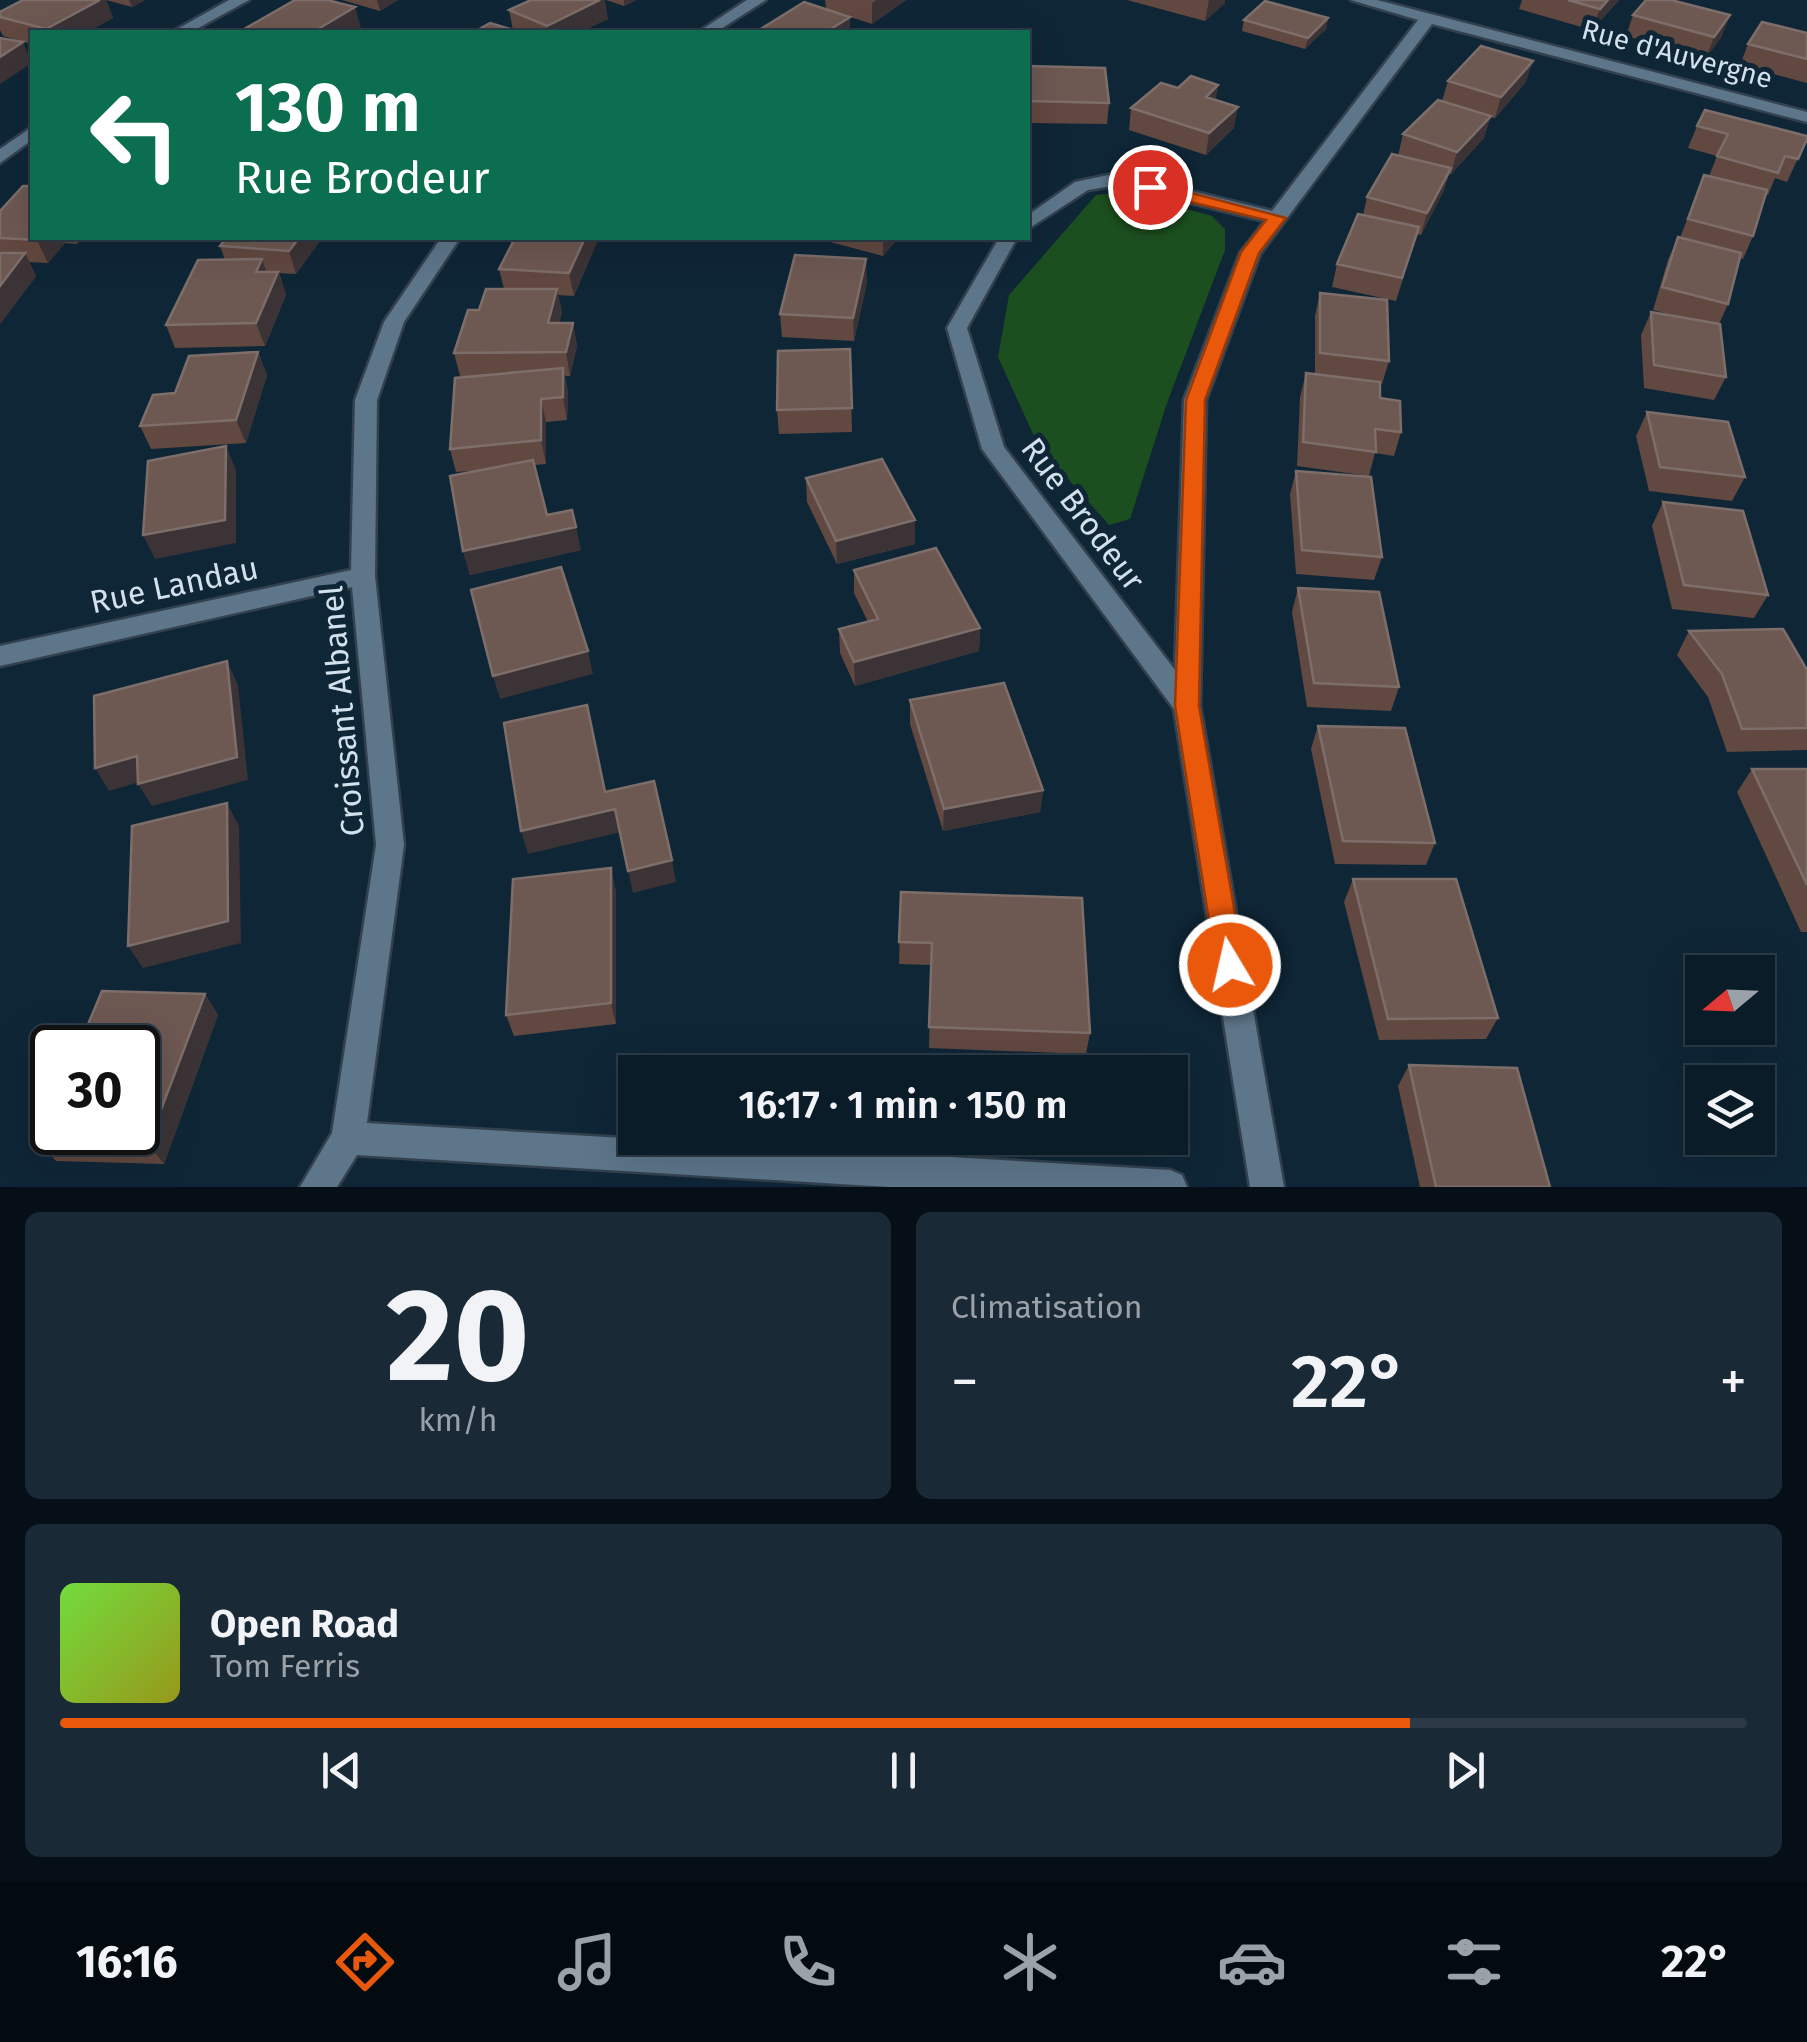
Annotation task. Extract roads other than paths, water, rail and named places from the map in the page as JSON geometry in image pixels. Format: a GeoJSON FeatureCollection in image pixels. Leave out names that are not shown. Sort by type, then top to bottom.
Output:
{"type":"FeatureCollection","features":[{"type":"Feature","properties":{"kind":"street"},"geometry":{"type":"LineString","coordinates":[[184,30],[241,0]]}},
{"type":"Feature","properties":{"kind":"street"},"geometry":{"type":"LineString","coordinates":[[709,30],[758,0]]}},
{"type":"Feature","properties":{"kind":"street","name":"Rue d'Auvergne"},"geometry":{"type":"LineString","coordinates":[[1359,0],[1807,117]]}},
{"type":"Feature","properties":{"kind":"street","name":"Rue Brodeur"},"geometry":{"type":"LineString","coordinates":[[1267,1187],[1187,706],[1196,400],[1250,252],[1428,18]]}},
{"type":"Feature","properties":{"kind":"street"},"geometry":{"type":"LineString","coordinates":[[0,158],[30,134]]}},
{"type":"Feature","properties":{"kind":"street"},"geometry":{"type":"LineString","coordinates":[[1030,221],[1082,186],[1118,179],[1277,218]]}},
{"type":"Feature","properties":{"kind":"street","name":"Croissant Albanel"},"geometry":{"type":"LineString","coordinates":[[317,1187],[348,1138],[390,845],[363,576],[366,400],[394,322],[449,240]]}},
{"type":"Feature","properties":{"kind":"street","name":"Rue Brodeur"},"geometry":{"type":"LineString","coordinates":[[1007,240],[956,328],[993,449],[1187,706]]}},
{"type":"Feature","properties":{"kind":"street","name":"Rue Landau"},"geometry":{"type":"LineString","coordinates":[[0,656],[363,576]]}},
{"type":"Feature","properties":{"kind":"street"},"geometry":{"type":"LineString","coordinates":[[348,1138],[1170,1187]]}}]}
